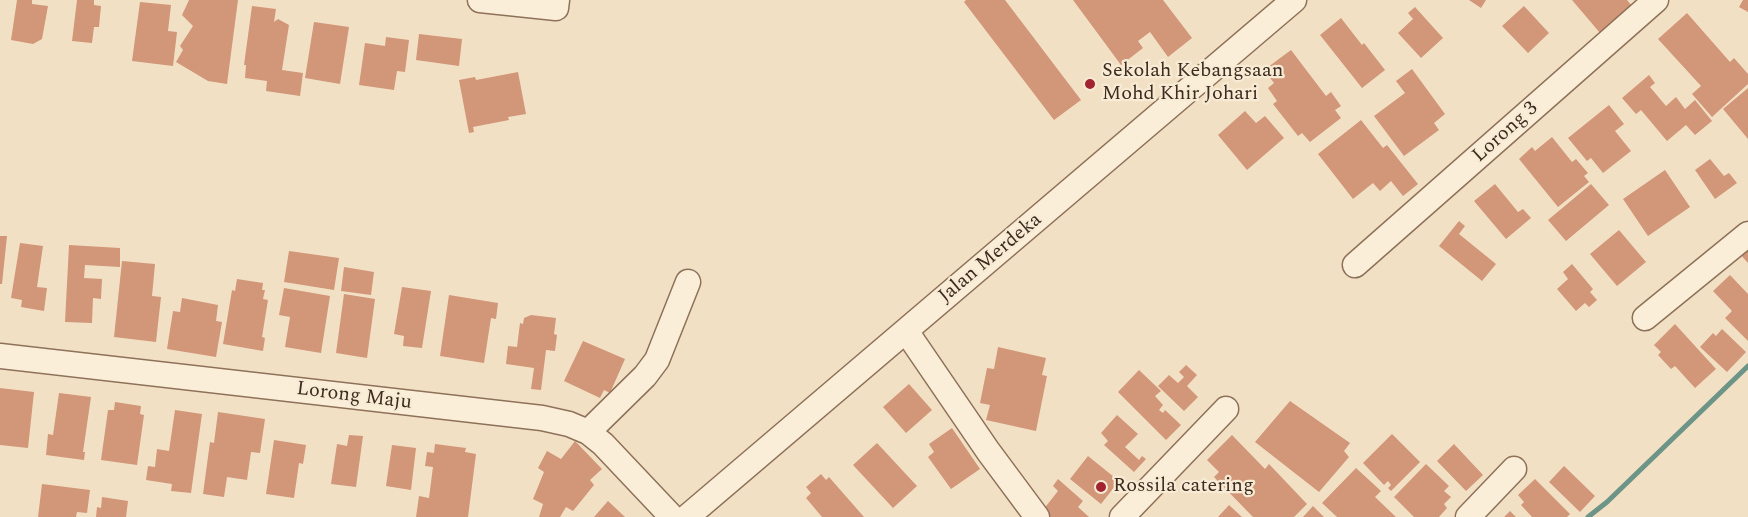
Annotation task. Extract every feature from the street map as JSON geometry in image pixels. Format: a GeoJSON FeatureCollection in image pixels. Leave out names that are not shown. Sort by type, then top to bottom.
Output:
{"type":"FeatureCollection","features":[{"type":"Feature","properties":{"kind":"street"},"geometry":{"type":"LineString","coordinates":[[480,0],[556,4]]}},
{"type":"Feature","properties":{"kind":"street","name":"Jalan Merdeka"},"geometry":{"type":"LineString","coordinates":[[687,517],[1294,0]]}},
{"type":"Feature","properties":{"kind":"street","name":"Lorong 3"},"geometry":{"type":"LineString","coordinates":[[1355,265],[1656,0]]}},
{"type":"Feature","properties":{"kind":"street"},"geometry":{"type":"LineString","coordinates":[[1644,318],[1748,234]]}},
{"type":"Feature","properties":{"kind":"street"},"geometry":{"type":"LineString","coordinates":[[588,432],[639,383],[657,360],[688,282]]}},
{"type":"Feature","properties":{"kind":"street"},"geometry":{"type":"LineString","coordinates":[[906,331],[988,451],[1037,517]]}},
{"type":"Feature","properties":{"kind":"street","name":"Lorong Maju"},"geometry":{"type":"LineString","coordinates":[[0,356],[542,418],[569,424],[588,432],[603,444],[672,517]]}},
{"type":"Feature","properties":{"kind":"street"},"geometry":{"type":"LineString","coordinates":[[1122,517],[1226,409]]}},
{"type":"Feature","properties":{"kind":"street"},"geometry":{"type":"LineString","coordinates":[[1468,517],[1514,469]]}},
{"type":"Feature","properties":{"kind":"building"},"geometry":{"type":"Polygon","coordinates":[[[17,0],[32,0],[32,4],[48,6],[42,39],[33,44],[11,40],[17,0]]]}},
{"type":"Feature","properties":{"kind":"building"},"geometry":{"type":"Polygon","coordinates":[[[77,0],[94,0],[94,5],[101,6],[99,27],[94,27],[92,43],[72,41],[77,0]]]}},
{"type":"Feature","properties":{"kind":"building"},"geometry":{"type":"Polygon","coordinates":[[[189,0],[238,0],[227,84],[208,81],[176,62],[183,50],[180,46],[193,26],[182,15],[189,0]]]}},
{"type":"Feature","properties":{"kind":"building"},"geometry":{"type":"Polygon","coordinates":[[[966,0],[1005,0],[1081,100],[1054,120],[964,2],[966,0]]]}},
{"type":"Feature","properties":{"kind":"building"},"geometry":{"type":"Polygon","coordinates":[[[1073,0],[1163,0],[1192,38],[1168,57],[1150,32],[1138,41],[1143,48],[1121,65],[1073,0]]]}},
{"type":"Feature","properties":{"kind":"building"},"geometry":{"type":"Polygon","coordinates":[[[1469,0],[1486,0],[1481,8],[1469,0]]]}},
{"type":"Feature","properties":{"kind":"building"},"geometry":{"type":"Polygon","coordinates":[[[1572,0],[1627,0],[1632,6],[1600,33],[1572,0]]]}},
{"type":"Feature","properties":{"kind":"building"},"geometry":{"type":"Polygon","coordinates":[[[1743,0],[1748,0],[1748,12],[1739,7],[1743,0]]]}},
{"type":"Feature","properties":{"kind":"building"},"geometry":{"type":"Polygon","coordinates":[[[140,2],[171,5],[168,31],[177,32],[173,66],[132,61],[140,2]]]}},
{"type":"Feature","properties":{"kind":"building"},"geometry":{"type":"Polygon","coordinates":[[[252,6],[276,9],[274,22],[278,19],[289,25],[282,70],[303,73],[300,96],[266,91],[267,81],[245,78],[246,65],[244,65],[252,6]]]}},
{"type":"Feature","properties":{"kind":"building"},"geometry":{"type":"Polygon","coordinates":[[[1524,6],[1549,33],[1528,53],[1502,26],[1524,6]]]}},
{"type":"Feature","properties":{"kind":"building"},"geometry":{"type":"Polygon","coordinates":[[[1415,7],[1443,38],[1421,58],[1398,33],[1413,19],[1408,13],[1415,7]]]}},
{"type":"Feature","properties":{"kind":"building"},"geometry":{"type":"Polygon","coordinates":[[[1687,13],[1730,62],[1734,58],[1748,74],[1748,84],[1712,117],[1692,94],[1701,86],[1658,39],[1687,13]]]}},
{"type":"Feature","properties":{"kind":"building"},"geometry":{"type":"Polygon","coordinates":[[[1341,18],[1385,70],[1362,88],[1320,35],[1341,18]]]}},
{"type":"Feature","properties":{"kind":"building"},"geometry":{"type":"Polygon","coordinates":[[[314,22],[349,27],[340,84],[305,78],[314,22]]]}},
{"type":"Feature","properties":{"kind":"building"},"geometry":{"type":"Polygon","coordinates":[[[419,34],[462,39],[459,66],[416,60],[419,34]]]}},
{"type":"Feature","properties":{"kind":"building"},"geometry":{"type":"Polygon","coordinates":[[[386,37],[409,40],[405,72],[397,71],[394,90],[359,85],[365,43],[385,46],[386,37]]]}},
{"type":"Feature","properties":{"kind":"building"},"geometry":{"type":"Polygon","coordinates":[[[1291,50],[1326,96],[1331,92],[1341,106],[1335,110],[1341,118],[1310,142],[1302,133],[1298,136],[1273,104],[1277,101],[1268,88],[1274,83],[1264,70],[1291,50]]]}},
{"type":"Feature","properties":{"kind":"building"},"geometry":{"type":"Polygon","coordinates":[[[1412,69],[1445,114],[1434,123],[1439,130],[1404,156],[1374,116],[1405,93],[1396,81],[1412,69]]]}},
{"type":"Feature","properties":{"kind":"building"},"geometry":{"type":"Polygon","coordinates":[[[518,72],[526,114],[473,127],[474,132],[469,133],[459,80],[475,77],[476,80],[518,72]]]}},
{"type":"Feature","properties":{"kind":"building"},"geometry":{"type":"Polygon","coordinates":[[[1649,75],[1655,83],[1650,87],[1666,106],[1676,97],[1685,109],[1695,100],[1712,121],[1695,135],[1686,125],[1667,141],[1641,110],[1636,114],[1622,98],[1649,75]]]}},
{"type":"Feature","properties":{"kind":"building"},"geometry":{"type":"Polygon","coordinates":[[[1748,88],[1748,139],[1723,109],[1748,88]]]}},
{"type":"Feature","properties":{"kind":"building"},"geometry":{"type":"Polygon","coordinates":[[[1609,105],[1624,124],[1615,131],[1631,151],[1603,173],[1591,158],[1587,161],[1568,138],[1609,105]]]}},
{"type":"Feature","properties":{"kind":"building"},"geometry":{"type":"Polygon","coordinates":[[[1245,111],[1256,123],[1265,116],[1284,138],[1247,170],[1218,135],[1245,111]]]}},
{"type":"Feature","properties":{"kind":"building"},"geometry":{"type":"Polygon","coordinates":[[[1361,120],[1383,148],[1387,145],[1418,184],[1403,196],[1391,181],[1380,191],[1373,183],[1353,199],[1318,154],[1361,120]]]}},
{"type":"Feature","properties":{"kind":"building"},"geometry":{"type":"Polygon","coordinates":[[[1552,137],[1572,162],[1576,159],[1588,173],[1584,176],[1589,182],[1558,207],[1519,159],[1532,147],[1535,151],[1552,137]]]}},
{"type":"Feature","properties":{"kind":"building"},"geometry":{"type":"Polygon","coordinates":[[[1710,159],[1724,176],[1729,173],[1737,183],[1715,199],[1695,170],[1710,159]]]}},
{"type":"Feature","properties":{"kind":"building"},"geometry":{"type":"Polygon","coordinates":[[[1665,170],[1690,207],[1648,236],[1623,199],[1665,170]]]}},
{"type":"Feature","properties":{"kind":"building"},"geometry":{"type":"Polygon","coordinates":[[[1495,184],[1518,212],[1523,209],[1531,218],[1506,239],[1474,201],[1495,184]]]}},
{"type":"Feature","properties":{"kind":"building"},"geometry":{"type":"Polygon","coordinates":[[[1591,184],[1609,205],[1566,241],[1548,220],[1591,184]]]}},
{"type":"Feature","properties":{"kind":"building"},"geometry":{"type":"Polygon","coordinates":[[[1459,221],[1465,226],[1459,234],[1496,264],[1482,281],[1439,246],[1459,221]]]}},
{"type":"Feature","properties":{"kind":"building"},"geometry":{"type":"Polygon","coordinates":[[[1619,230],[1646,262],[1617,286],[1590,254],[1619,230]]]}},
{"type":"Feature","properties":{"kind":"building"},"geometry":{"type":"Polygon","coordinates":[[[0,236],[7,236],[2,284],[0,284],[0,236]]]}},
{"type":"Feature","properties":{"kind":"building"},"geometry":{"type":"Polygon","coordinates":[[[20,243],[43,246],[37,287],[47,288],[44,311],[21,307],[22,300],[11,298],[20,243]]]}},
{"type":"Feature","properties":{"kind":"building"},"geometry":{"type":"Polygon","coordinates":[[[69,245],[120,248],[120,267],[85,265],[84,278],[102,279],[101,299],[93,298],[92,323],[65,322],[69,245]]]}},
{"type":"Feature","properties":{"kind":"building"},"geometry":{"type":"Polygon","coordinates":[[[1748,245],[1748,263],[1739,253],[1748,245]]]}},
{"type":"Feature","properties":{"kind":"building"},"geometry":{"type":"Polygon","coordinates":[[[289,251],[339,258],[334,290],[284,282],[289,251]]]}},
{"type":"Feature","properties":{"kind":"building"},"geometry":{"type":"Polygon","coordinates":[[[122,261],[155,264],[152,296],[161,297],[156,342],[114,337],[122,261]]]}},
{"type":"Feature","properties":{"kind":"building"},"geometry":{"type":"Polygon","coordinates":[[[1572,264],[1593,289],[1590,292],[1597,300],[1589,307],[1585,303],[1576,311],[1557,289],[1568,279],[1563,272],[1572,264]]]}},
{"type":"Feature","properties":{"kind":"building"},"geometry":{"type":"Polygon","coordinates":[[[344,267],[374,272],[371,295],[341,291],[344,267]]]}},
{"type":"Feature","properties":{"kind":"building"},"geometry":{"type":"Polygon","coordinates":[[[1730,275],[1748,294],[1748,341],[1725,318],[1732,311],[1713,291],[1730,275]]]}},
{"type":"Feature","properties":{"kind":"building"},"geometry":{"type":"Polygon","coordinates":[[[237,279],[263,283],[262,290],[265,290],[263,299],[268,300],[262,337],[265,338],[263,351],[223,344],[232,290],[235,291],[237,279]]]}},
{"type":"Feature","properties":{"kind":"building"},"geometry":{"type":"Polygon","coordinates":[[[402,287],[431,291],[422,348],[403,346],[404,336],[394,334],[402,287]]]}},
{"type":"Feature","properties":{"kind":"building"},"geometry":{"type":"Polygon","coordinates":[[[284,288],[330,296],[321,353],[285,347],[290,317],[279,315],[284,288]]]}},
{"type":"Feature","properties":{"kind":"building"},"geometry":{"type":"Polygon","coordinates":[[[344,294],[375,299],[367,358],[336,353],[344,294]]]}},
{"type":"Feature","properties":{"kind":"building"},"geometry":{"type":"Polygon","coordinates":[[[449,295],[498,303],[496,319],[491,318],[484,363],[440,356],[449,295]]]}},
{"type":"Feature","properties":{"kind":"building"},"geometry":{"type":"Polygon","coordinates":[[[182,298],[218,305],[216,321],[222,322],[216,357],[167,349],[173,311],[180,312],[182,298]]]}},
{"type":"Feature","properties":{"kind":"building"},"geometry":{"type":"Polygon","coordinates":[[[531,315],[556,318],[555,351],[546,350],[541,390],[531,389],[534,368],[506,364],[508,346],[517,347],[520,323],[523,324],[524,318],[531,315]]]}},
{"type":"Feature","properties":{"kind":"building"},"geometry":{"type":"Polygon","coordinates":[[[1675,324],[1716,369],[1695,388],[1675,366],[1671,369],[1658,355],[1661,352],[1654,345],[1675,324]]]}},
{"type":"Feature","properties":{"kind":"building"},"geometry":{"type":"Polygon","coordinates":[[[1722,329],[1746,352],[1727,372],[1700,347],[1713,333],[1716,336],[1722,329]]]}},
{"type":"Feature","properties":{"kind":"building"},"geometry":{"type":"Polygon","coordinates":[[[583,341],[625,359],[610,393],[604,390],[600,398],[564,381],[583,341]]]}},
{"type":"Feature","properties":{"kind":"building"},"geometry":{"type":"Polygon","coordinates":[[[998,347],[1046,358],[1042,375],[1047,376],[1036,431],[986,420],[990,405],[980,403],[987,368],[994,369],[998,347]]]}},
{"type":"Feature","properties":{"kind":"building"},"geometry":{"type":"Polygon","coordinates":[[[1186,365],[1197,375],[1187,386],[1198,397],[1184,411],[1158,386],[1169,375],[1178,383],[1184,377],[1179,372],[1186,365]]]}},
{"type":"Feature","properties":{"kind":"building"},"geometry":{"type":"Polygon","coordinates":[[[1139,370],[1161,391],[1155,396],[1163,405],[1159,410],[1163,413],[1165,410],[1181,425],[1166,440],[1118,392],[1139,370]]]}},
{"type":"Feature","properties":{"kind":"building"},"geometry":{"type":"Polygon","coordinates":[[[909,384],[932,410],[906,433],[883,407],[909,384]]]}},
{"type":"Feature","properties":{"kind":"building"},"geometry":{"type":"Polygon","coordinates":[[[0,388],[34,392],[28,448],[0,445],[0,388]]]}},
{"type":"Feature","properties":{"kind":"building"},"geometry":{"type":"Polygon","coordinates":[[[59,393],[91,397],[83,452],[85,452],[84,460],[46,455],[48,434],[53,435],[59,393]]]}},
{"type":"Feature","properties":{"kind":"building"},"geometry":{"type":"Polygon","coordinates":[[[1290,401],[1350,443],[1344,451],[1349,457],[1319,492],[1255,442],[1290,401]]]}},
{"type":"Feature","properties":{"kind":"building"},"geometry":{"type":"Polygon","coordinates":[[[115,402],[141,406],[140,414],[144,415],[137,465],[101,460],[108,410],[114,410],[115,402]]]}},
{"type":"Feature","properties":{"kind":"building"},"geometry":{"type":"Polygon","coordinates":[[[175,410],[202,414],[191,493],[171,491],[172,484],[146,480],[148,466],[155,467],[157,449],[169,451],[175,410]]]}},
{"type":"Feature","properties":{"kind":"building"},"geometry":{"type":"Polygon","coordinates":[[[218,412],[265,419],[260,453],[251,452],[247,480],[227,477],[224,497],[203,494],[210,442],[214,443],[218,412]]]}},
{"type":"Feature","properties":{"kind":"building"},"geometry":{"type":"Polygon","coordinates":[[[1117,415],[1138,434],[1125,447],[1139,460],[1142,456],[1146,459],[1134,472],[1104,445],[1108,441],[1101,433],[1117,415]]]}},
{"type":"Feature","properties":{"kind":"building"},"geometry":{"type":"Polygon","coordinates":[[[952,428],[980,469],[951,489],[928,457],[934,452],[929,444],[952,428]]]}},
{"type":"Feature","properties":{"kind":"building"},"geometry":{"type":"Polygon","coordinates":[[[1392,434],[1420,462],[1391,491],[1388,488],[1391,485],[1388,481],[1384,485],[1363,463],[1392,434]]]}},
{"type":"Feature","properties":{"kind":"building"},"geometry":{"type":"Polygon","coordinates":[[[349,435],[363,436],[356,487],[331,484],[337,444],[347,446],[349,435]]]}},
{"type":"Feature","properties":{"kind":"building"},"geometry":{"type":"Polygon","coordinates":[[[1232,435],[1265,469],[1269,464],[1307,504],[1294,517],[1253,517],[1214,477],[1219,472],[1207,460],[1232,435]]]}},
{"type":"Feature","properties":{"kind":"building"},"geometry":{"type":"Polygon","coordinates":[[[274,440],[306,445],[303,464],[299,463],[294,498],[266,494],[274,440]]]}},
{"type":"Feature","properties":{"kind":"building"},"geometry":{"type":"Polygon","coordinates":[[[575,441],[602,469],[590,480],[594,485],[573,511],[566,507],[560,517],[539,517],[543,504],[533,499],[544,472],[538,468],[547,451],[561,459],[575,441]]]}},
{"type":"Feature","properties":{"kind":"building"},"geometry":{"type":"Polygon","coordinates":[[[877,443],[917,486],[893,508],[853,465],[877,443]]]}},
{"type":"Feature","properties":{"kind":"building"},"geometry":{"type":"Polygon","coordinates":[[[435,444],[466,448],[465,452],[476,454],[468,517],[416,517],[419,496],[429,498],[433,467],[425,466],[427,452],[434,453],[435,444]]]}},
{"type":"Feature","properties":{"kind":"building"},"geometry":{"type":"Polygon","coordinates":[[[1454,444],[1483,475],[1466,491],[1437,461],[1454,444]]]}},
{"type":"Feature","properties":{"kind":"building"},"geometry":{"type":"Polygon","coordinates":[[[392,445],[416,448],[411,490],[386,486],[392,445]]]}},
{"type":"Feature","properties":{"kind":"building"},"geometry":{"type":"Polygon","coordinates":[[[1088,456],[1119,481],[1101,504],[1070,479],[1088,456]]]}},
{"type":"Feature","properties":{"kind":"building"},"geometry":{"type":"Polygon","coordinates":[[[1426,464],[1449,486],[1444,491],[1451,497],[1444,504],[1447,508],[1439,517],[1414,517],[1394,497],[1426,464]]]}},
{"type":"Feature","properties":{"kind":"building"},"geometry":{"type":"Polygon","coordinates":[[[1564,466],[1595,496],[1580,512],[1549,482],[1564,466]]]}},
{"type":"Feature","properties":{"kind":"building"},"geometry":{"type":"Polygon","coordinates":[[[1356,468],[1381,491],[1375,497],[1396,517],[1337,517],[1322,503],[1356,468]]]}},
{"type":"Feature","properties":{"kind":"building"},"geometry":{"type":"Polygon","coordinates":[[[821,474],[826,480],[829,477],[864,517],[822,517],[806,498],[811,493],[806,487],[821,474]]]}},
{"type":"Feature","properties":{"kind":"building"},"geometry":{"type":"Polygon","coordinates":[[[1058,479],[1083,501],[1078,507],[1089,517],[1051,517],[1043,510],[1058,491],[1053,486],[1058,479]]]}},
{"type":"Feature","properties":{"kind":"building"},"geometry":{"type":"Polygon","coordinates":[[[1535,479],[1570,514],[1567,517],[1532,517],[1521,505],[1524,502],[1518,495],[1535,479]]]}},
{"type":"Feature","properties":{"kind":"building"},"geometry":{"type":"Polygon","coordinates":[[[42,484],[90,490],[87,513],[77,512],[76,517],[38,517],[42,484]]]}},
{"type":"Feature","properties":{"kind":"building"},"geometry":{"type":"Polygon","coordinates":[[[102,497],[128,501],[126,517],[96,517],[97,507],[101,508],[102,497]]]}},
{"type":"Feature","properties":{"kind":"building"},"geometry":{"type":"Polygon","coordinates":[[[608,501],[625,517],[594,517],[608,501]]]}},
{"type":"Feature","properties":{"kind":"building"},"geometry":{"type":"Polygon","coordinates":[[[1229,505],[1242,517],[1218,517],[1229,505]]]}},
{"type":"Feature","properties":{"kind":"building"},"geometry":{"type":"Polygon","coordinates":[[[1313,506],[1324,517],[1303,517],[1313,506]]]}},
{"type":"Feature","properties":{"kind":"building"},"geometry":{"type":"Polygon","coordinates":[[[1510,511],[1516,517],[1504,517],[1510,511]]]}},
{"type":"Feature","properties":{"kind":"waterway"},"geometry":{"type":"LineString","coordinates":[[1588,517],[1607,502],[1748,366]]}},
{"type":"Feature","properties":{"kind":"place","name":"Sekolah Kebangsaan Mohd Khir Johari"},"geometry":{"type":"Point","coordinates":[1090,84]}},
{"type":"Feature","properties":{"kind":"place","name":"Rossila catering"},"geometry":{"type":"Point","coordinates":[1101,487]}}]}
